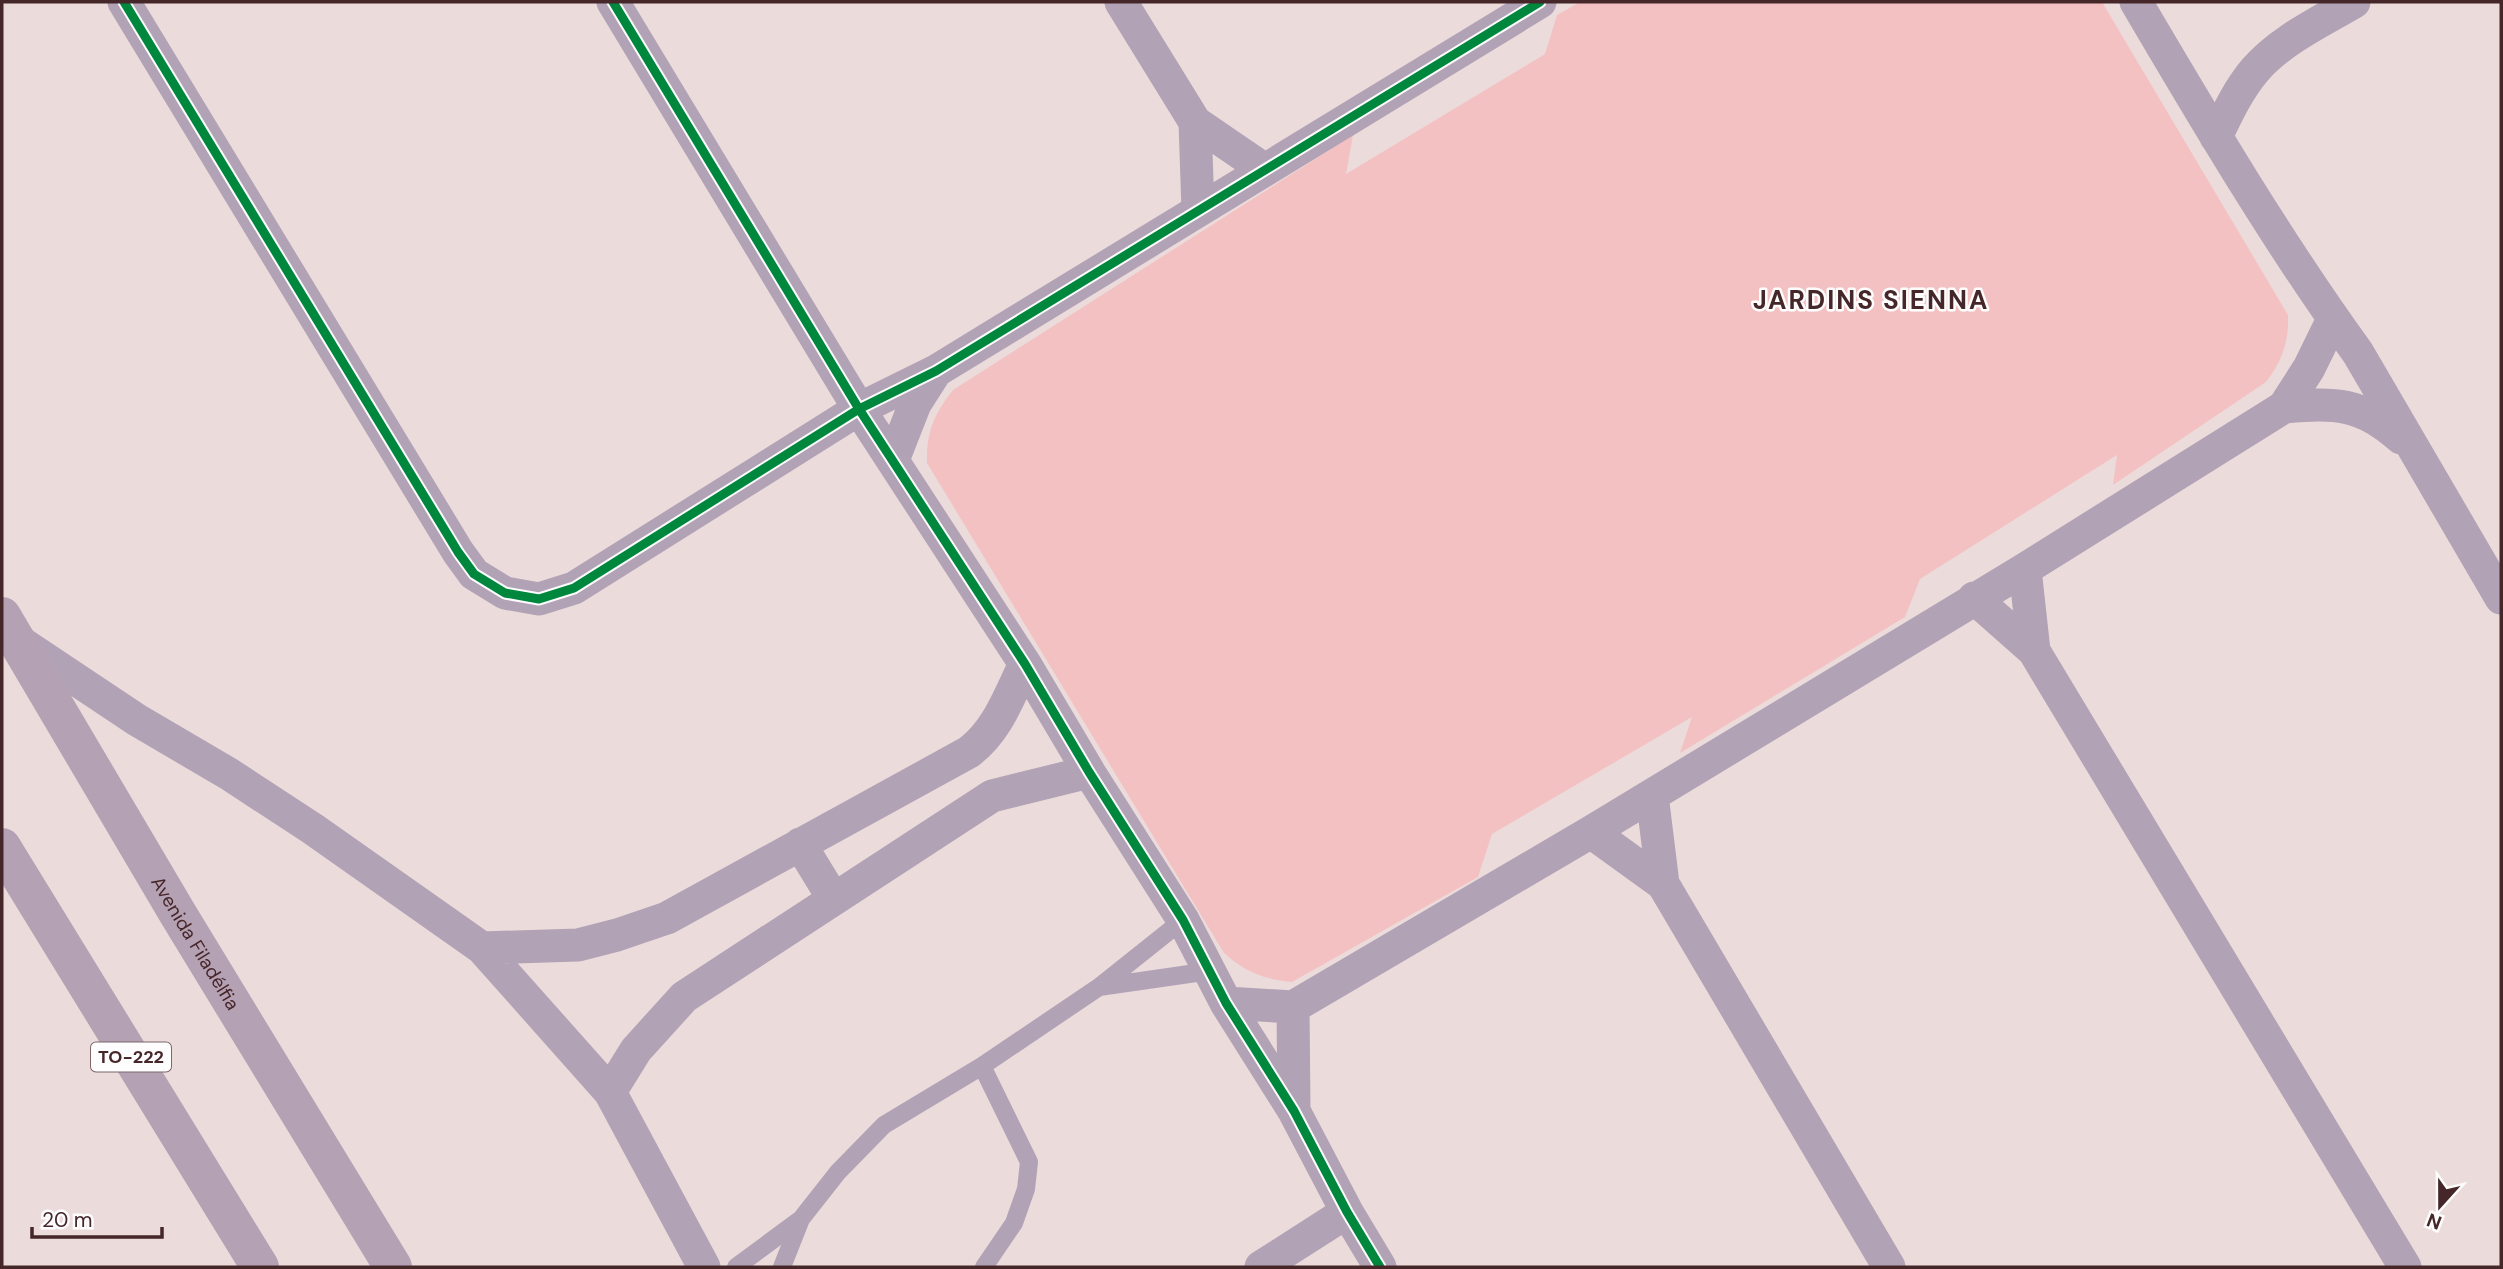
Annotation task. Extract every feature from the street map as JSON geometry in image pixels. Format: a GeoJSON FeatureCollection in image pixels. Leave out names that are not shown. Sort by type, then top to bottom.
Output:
{"type":"FeatureCollection","features":[{"type":"Feature","properties":{"kind":"main road","name":"Avenida Filadélfia"},"geometry":{"type":"LineString","coordinates":[[9,628],[178,914],[393,1267]]}},
{"type":"Feature","properties":{"kind":"main road","name":"TO-222"},"geometry":{"type":"LineString","coordinates":[[2,847],[260,1267]]}},
{"type":"Feature","properties":{"kind":"street"},"geometry":{"type":"LineString","coordinates":[[124,2],[458,552],[474,575],[505,593],[539,600],[574,588],[859,408],[936,371],[1540,2]]}},
{"type":"Feature","properties":{"kind":"street"},"geometry":{"type":"LineString","coordinates":[[613,2],[859,408],[1025,664],[1089,772],[1183,920],[1226,1003],[1294,1111],[1347,1212],[1380,1267]]}},
{"type":"Feature","properties":{"kind":"street"},"geometry":{"type":"LineString","coordinates":[[1121,2],[1195,122],[1265,170]]}},
{"type":"Feature","properties":{"kind":"street"},"geometry":{"type":"LineString","coordinates":[[2136,2],[2216,137],[2333,319],[2358,353],[2501,598]]}},
{"type":"Feature","properties":{"kind":"street"},"geometry":{"type":"LineString","coordinates":[[2216,137],[2235,97],[2255,69],[2289,41],[2354,2]]}},
{"type":"Feature","properties":{"kind":"street"},"geometry":{"type":"LineString","coordinates":[[1195,122],[1198,211]]}},
{"type":"Feature","properties":{"kind":"street"},"geometry":{"type":"LineString","coordinates":[[1226,1003],[1293,1007],[1591,832],[2025,569],[2284,407],[2309,368],[2333,319]]}},
{"type":"Feature","properties":{"kind":"street"},"geometry":{"type":"LineString","coordinates":[[893,460],[915,404],[936,371]]}},
{"type":"Feature","properties":{"kind":"street"},"geometry":{"type":"LineString","coordinates":[[2284,407],[2322,404],[2366,412],[2383,422],[2413,448]]}},
{"type":"Feature","properties":{"kind":"street"},"geometry":{"type":"LineString","coordinates":[[2025,569],[2034,651]]}},
{"type":"Feature","properties":{"kind":"street"},"geometry":{"type":"LineString","coordinates":[[1975,598],[2034,651],[2405,1267]]}},
{"type":"Feature","properties":{"kind":"street"},"geometry":{"type":"LineString","coordinates":[[9,628],[137,720],[229,774],[313,829],[482,948],[610,1092],[704,1267]]}},
{"type":"Feature","properties":{"kind":"street"},"geometry":{"type":"LineString","coordinates":[[482,948],[578,945],[667,918],[969,752],[984,740],[997,723],[1025,664]]}},
{"type":"Feature","properties":{"kind":"street"},"geometry":{"type":"LineString","coordinates":[[969,752],[992,796]]}},
{"type":"Feature","properties":{"kind":"street"},"geometry":{"type":"LineString","coordinates":[[610,1092],[636,1050],[684,997],[992,796],[1089,772]]}},
{"type":"Feature","properties":{"kind":"street"},"geometry":{"type":"LineString","coordinates":[[1652,795],[1662,884]]}},
{"type":"Feature","properties":{"kind":"street"},"geometry":{"type":"LineString","coordinates":[[1591,832],[1662,884],[1889,1267]]}},
{"type":"Feature","properties":{"kind":"street"},"geometry":{"type":"LineString","coordinates":[[800,844],[833,898]]}},
{"type":"Feature","properties":{"kind":"street"},"geometry":{"type":"LineString","coordinates":[[1293,1007],[1294,1111]]}},
{"type":"Feature","properties":{"kind":"street"},"geometry":{"type":"LineString","coordinates":[[1261,1267],[1347,1212]]}},
{"type":"Feature","properties":{"kind":"lane"},"geometry":{"type":"LineString","coordinates":[[782,1267],[802,1219],[838,1172],[884,1125],[982,1066],[1100,987],[1183,920]]}},
{"type":"Feature","properties":{"kind":"lane"},"geometry":{"type":"LineString","coordinates":[[1100,987],[1210,971]]}},
{"type":"Feature","properties":{"kind":"lane"},"geometry":{"type":"LineString","coordinates":[[982,1066],[1029,1162],[1027,1189],[1014,1223],[984,1267]]}},
{"type":"Feature","properties":{"kind":"lane"},"geometry":{"type":"LineString","coordinates":[[736,1267],[802,1219]]}},
{"type":"Feature","properties":{"kind":"shaded area"},"geometry":{"type":"Polygon","coordinates":[[[1580,2],[2102,2],[2288,315],[2283,351],[2266,382],[2113,485],[2117,455],[1920,579],[1905,617],[1680,753],[1692,717],[1492,834],[1478,877],[1292,982],[1263,977],[1247,970],[1224,953],[927,463],[932,424],[953,390],[1353,135],[1346,174],[1545,54],[1557,15],[1580,2]]]}},
{"type":"Feature","properties":{"kind":"cycle path"},"geometry":{"type":"LineString","coordinates":[[124,2],[458,552],[474,574],[505,593],[539,599],[574,588],[859,409],[936,371],[1540,2]]}},
{"type":"Feature","properties":{"kind":"cycle path"},"geometry":{"type":"LineString","coordinates":[[613,2],[859,409],[1025,664],[1089,772],[1183,920],[1226,1003],[1294,1111],[1347,1212],[1380,1267]]}},
{"type":"Feature","properties":{"kind":"district","name":"JARDINS SIENNA"},"geometry":{"type":"Point","coordinates":[1871,300]}}]}
